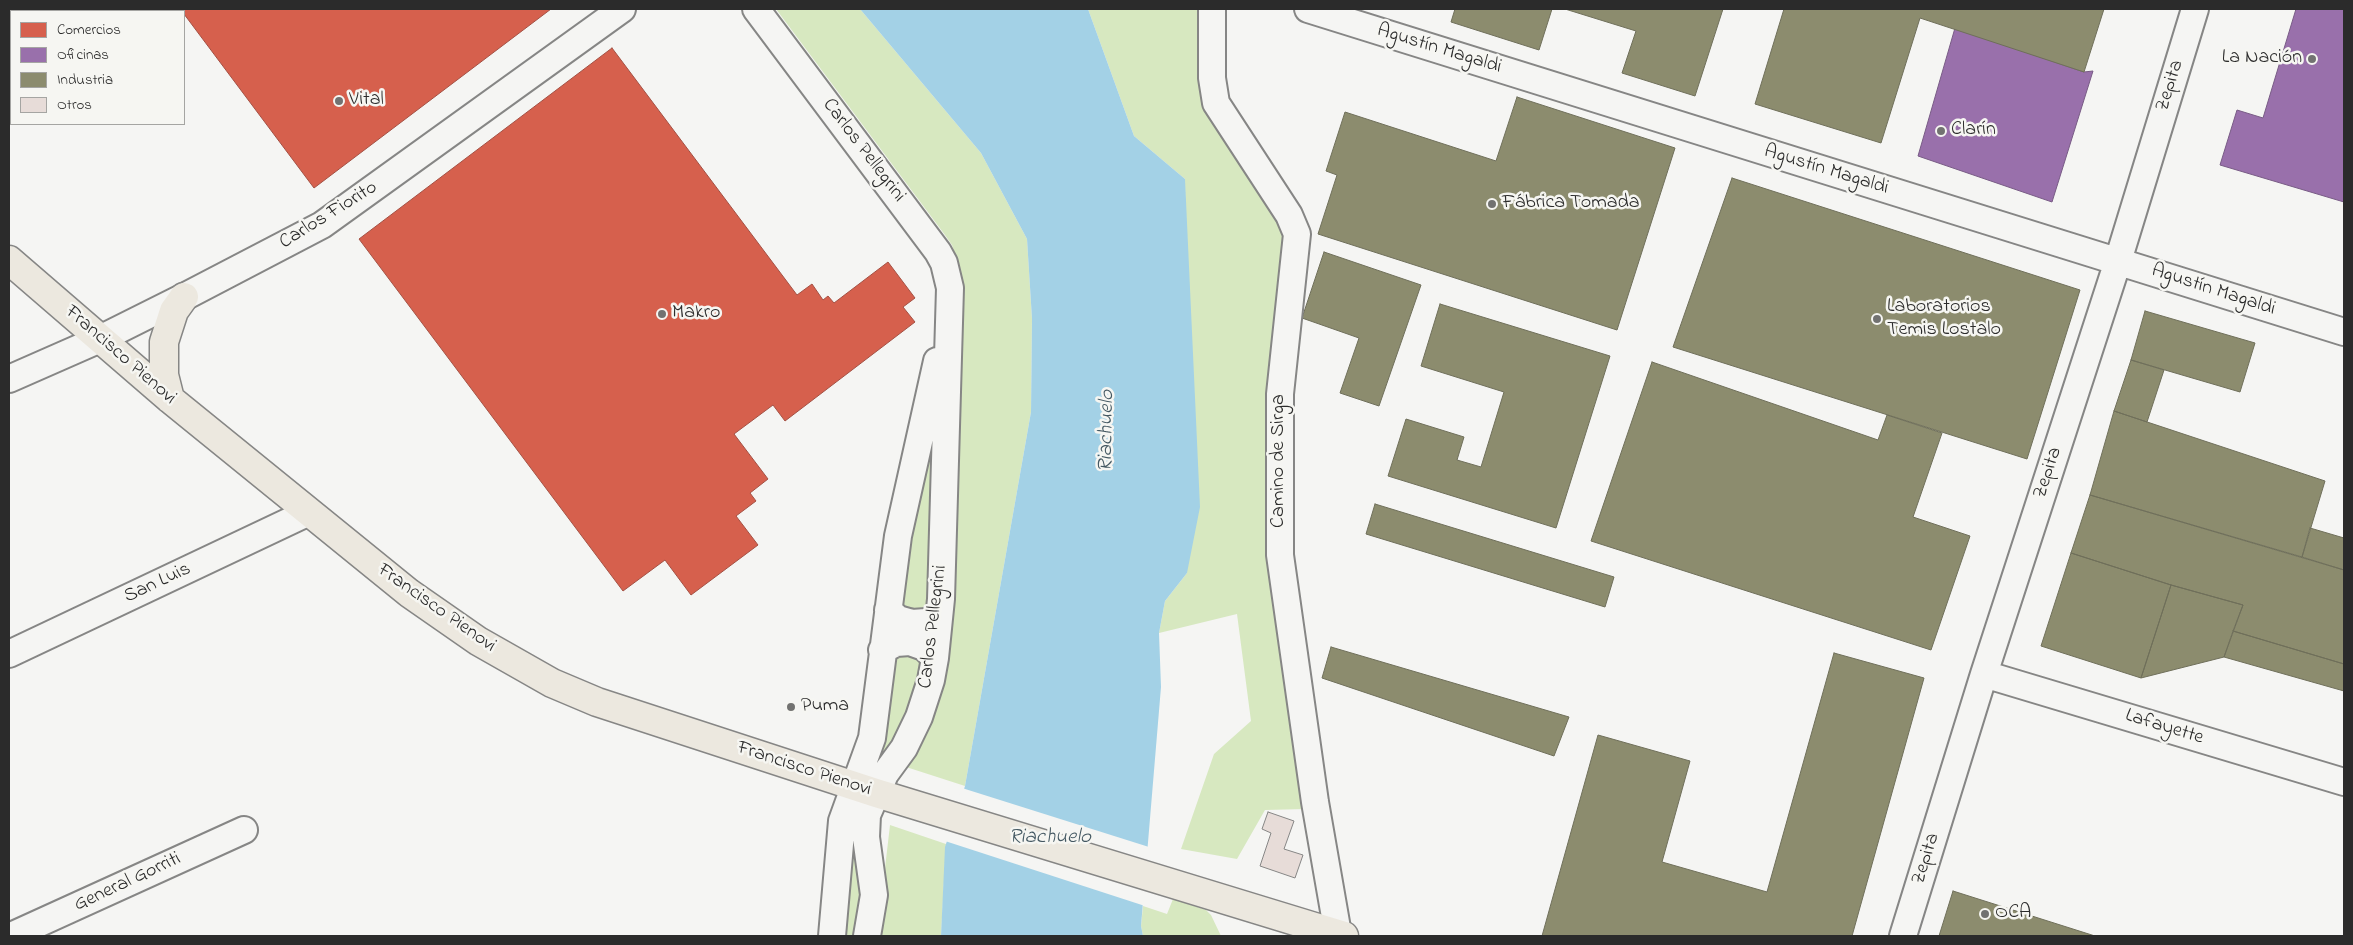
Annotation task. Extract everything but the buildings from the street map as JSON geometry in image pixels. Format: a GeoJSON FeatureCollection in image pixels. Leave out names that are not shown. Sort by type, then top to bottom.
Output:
{"type":"FeatureCollection","features":[{"type":"Feature","properties":{"kind":"main road","name":"Francisco Pienovi"},"geometry":{"type":"LineString","coordinates":[[9,260],[170,399],[307,512],[440,616],[485,646],[552,683],[616,708],[865,789],[1341,935]]}},
{"type":"Feature","properties":{"kind":"main road"},"geometry":{"type":"LineString","coordinates":[[170,399],[164,376],[164,342],[174,311],[184,297]]}},
{"type":"Feature","properties":{"kind":"street","name":"Carlos Fiorito"},"geometry":{"type":"LineString","coordinates":[[9,379],[100,339],[322,225],[622,9]]}},
{"type":"Feature","properties":{"kind":"street","name":"Carlos Pellegrini"},"geometry":{"type":"LineString","coordinates":[[756,9],[938,252],[948,275],[951,302],[940,616],[931,680],[919,717],[904,748],[884,774],[865,789],[842,821],[832,936]]}},
{"type":"Feature","properties":{"kind":"street","name":"Camino de Sirga"},"geometry":{"type":"LineString","coordinates":[[1212,9],[1212,78],[1216,103],[1289,214],[1296,234],[1280,394],[1280,555],[1317,812],[1341,935]]}},
{"type":"Feature","properties":{"kind":"street","name":"Agustín Magaldi"},"geometry":{"type":"LineString","coordinates":[[1312,9],[2344,332]]}},
{"type":"Feature","properties":{"kind":"street","name":"Zepita"},"geometry":{"type":"LineString","coordinates":[[1903,936],[1984,674],[2118,261],[2195,9]]}},
{"type":"Feature","properties":{"kind":"street","name":"Carlos Pellegrini"},"geometry":{"type":"LineString","coordinates":[[869,927],[874,895],[866,826],[865,789],[882,650],[898,536],[951,302]]}},
{"type":"Feature","properties":{"kind":"street","name":"San Luis"},"geometry":{"type":"LineString","coordinates":[[9,654],[307,512]]}},
{"type":"Feature","properties":{"kind":"street"},"geometry":{"type":"LineString","coordinates":[[888,610],[898,619],[912,623],[926,622],[940,616]]}},
{"type":"Feature","properties":{"kind":"street"},"geometry":{"type":"LineString","coordinates":[[882,650],[896,643],[910,642],[924,647],[935,658]]}},
{"type":"Feature","properties":{"kind":"street","name":"Lafayette"},"geometry":{"type":"LineString","coordinates":[[1984,674],[2344,782]]}},
{"type":"Feature","properties":{"kind":"street","name":"General Gorriti"},"geometry":{"type":"LineString","coordinates":[[11,936],[244,830]]}},
{"type":"Feature","properties":{"kind":"street"},"geometry":{"type":"LineString","coordinates":[[835,910],[839,920],[846,926],[855,928],[865,925],[869,927]]}},
{"type":"Feature","properties":{"kind":"green space"},"geometry":{"type":"Polygon","coordinates":[[[776,9],[860,9],[981,153],[1027,239],[1032,319],[1031,412],[965,786],[903,766],[928,724],[959,322],[959,267],[952,245],[945,235],[776,9]]]}},
{"type":"Feature","properties":{"kind":"green space"},"geometry":{"type":"Polygon","coordinates":[[[1088,9],[1204,9],[1201,45],[1285,227],[1269,390],[1306,809],[1265,810],[1237,859],[1181,849],[1214,754],[1251,721],[1237,614],[1159,633],[1165,601],[1187,573],[1185,179],[1134,136],[1088,9]]]}},
{"type":"Feature","properties":{"kind":"green space"},"geometry":{"type":"Polygon","coordinates":[[[934,376],[935,658],[885,774],[867,936],[832,936],[934,376]]]}},
{"type":"Feature","properties":{"kind":"green space"},"geometry":{"type":"Polygon","coordinates":[[[890,825],[946,844],[941,936],[875,936],[879,920],[890,825]]]}},
{"type":"Feature","properties":{"kind":"green space"},"geometry":{"type":"Polygon","coordinates":[[[1173,899],[1206,910],[1211,915],[1221,936],[1143,936],[1141,926],[1143,906],[1167,914],[1173,899]]]}},
{"type":"Feature","properties":{"kind":"water","name":"Riachuelo"},"geometry":{"type":"Polygon","coordinates":[[[860,9],[1088,9],[1134,136],[1185,179],[1200,507],[1187,573],[1165,601],[1159,633],[1161,687],[1141,926],[1143,936],[941,936],[945,847],[965,786],[1031,412],[1032,319],[1027,239],[981,153],[860,9]]]}},
{"type":"Feature","properties":{"kind":"pier"},"geometry":{"type":"Polygon","coordinates":[[[962,788],[1149,847],[1145,906],[945,841],[962,788]]]}},
{"type":"Feature","properties":{"kind":"place","name":"La Nación"},"geometry":{"type":"Point","coordinates":[2312,59]}},
{"type":"Feature","properties":{"kind":"place","name":"Vital"},"geometry":{"type":"Point","coordinates":[339,101]}},
{"type":"Feature","properties":{"kind":"place","name":"Clarín"},"geometry":{"type":"Point","coordinates":[1941,131]}},
{"type":"Feature","properties":{"kind":"place","name":"Fábrica Tomada"},"geometry":{"type":"Point","coordinates":[1492,204]}},
{"type":"Feature","properties":{"kind":"place","name":"Makro"},"geometry":{"type":"Point","coordinates":[662,314]}},
{"type":"Feature","properties":{"kind":"place","name":"Laboratorios Temis Lostalo"},"geometry":{"type":"Point","coordinates":[1877,319]}},
{"type":"Feature","properties":{"kind":"place","name":"Puma"},"geometry":{"type":"Point","coordinates":[791,707]}},
{"type":"Feature","properties":{"kind":"place","name":"OCA"},"geometry":{"type":"Point","coordinates":[1985,914]}}]}
